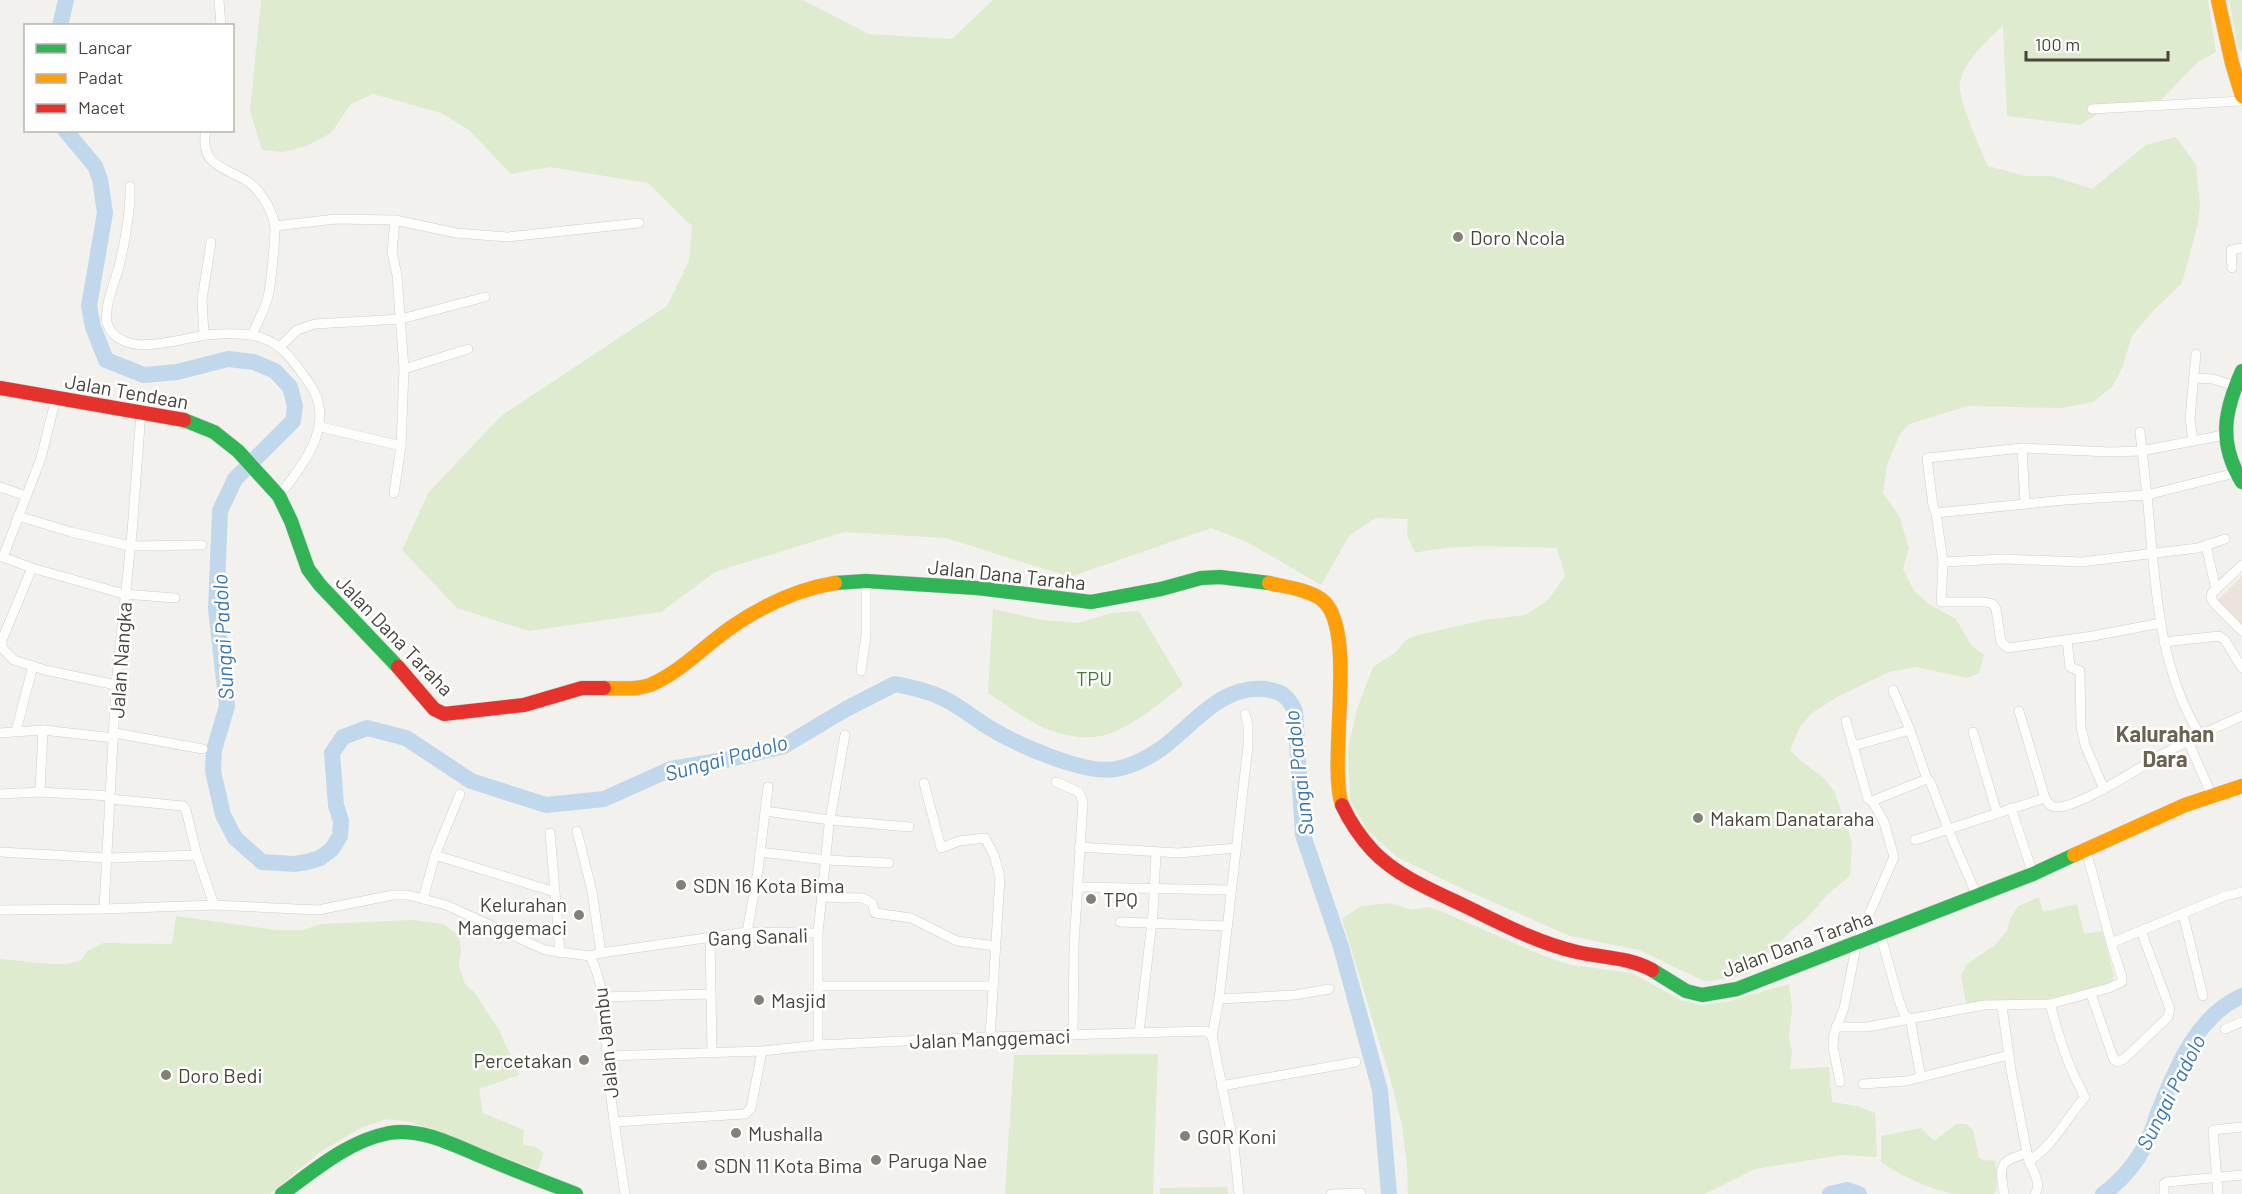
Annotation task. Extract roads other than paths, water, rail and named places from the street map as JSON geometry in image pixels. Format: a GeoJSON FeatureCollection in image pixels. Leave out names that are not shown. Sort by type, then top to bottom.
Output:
{"type":"FeatureCollection","features":[{"type":"Feature","properties":{"kind":"main road"},"geometry":{"type":"LineString","coordinates":[[2218,0],[2237,62],[2242,96]]}},
{"type":"Feature","properties":{"kind":"main road"},"geometry":{"type":"LineString","coordinates":[[2238,477],[2224,435],[2225,418],[2242,371]]}},
{"type":"Feature","properties":{"kind":"main road","name":"Jalan Tendean"},"geometry":{"type":"LineString","coordinates":[[0,388],[173,417],[198,424],[214,432],[238,451],[269,485]]}},
{"type":"Feature","properties":{"kind":"main road","name":"Jalan Dana Taraha"},"geometry":{"type":"LineString","coordinates":[[269,485],[279,496],[291,521],[308,569],[434,709],[444,714],[482,712],[524,705],[582,688],[636,688],[649,685],[677,669],[733,626],[775,601],[807,589],[833,583],[866,581],[977,588],[1091,602],[1161,589],[1201,578],[1220,577],[1269,583],[1305,591],[1323,600],[1333,615],[1338,632],[1341,658],[1341,709],[1337,776],[1341,803],[1362,839],[1395,869],[1421,885],[1516,931],[1576,952],[1638,962],[1686,991],[1702,995],[1737,989],[2033,874],[2185,805],[2242,786]]}},
{"type":"Feature","properties":{"kind":"main road"},"geometry":{"type":"LineString","coordinates":[[285,1193],[319,1167],[359,1143],[386,1133],[412,1132],[436,1139],[576,1194]]}},
{"type":"Feature","properties":{"kind":"street"},"geometry":{"type":"LineString","coordinates":[[219,0],[221,24]]}},
{"type":"Feature","properties":{"kind":"street"},"geometry":{"type":"LineString","coordinates":[[2092,108],[2242,101]]}},
{"type":"Feature","properties":{"kind":"street"},"geometry":{"type":"LineString","coordinates":[[206,132],[204,140],[210,158],[221,168],[256,188],[267,203],[275,226],[268,297],[252,335]]}},
{"type":"Feature","properties":{"kind":"street"},"geometry":{"type":"LineString","coordinates":[[130,186],[130,200],[121,255],[107,310],[110,330],[119,339],[148,345],[167,344],[222,333],[252,335],[267,339],[280,347],[309,383],[318,400],[321,427],[299,469],[279,496]]}},
{"type":"Feature","properties":{"kind":"street"},"geometry":{"type":"LineString","coordinates":[[275,226],[336,219],[395,220],[456,233],[507,237],[639,223]]}},
{"type":"Feature","properties":{"kind":"street"},"geometry":{"type":"LineString","coordinates":[[394,493],[401,446],[404,369],[397,275],[392,252],[395,220]]}},
{"type":"Feature","properties":{"kind":"street"},"geometry":{"type":"LineString","coordinates":[[204,335],[202,300],[211,242]]}},
{"type":"Feature","properties":{"kind":"street"},"geometry":{"type":"LineString","coordinates":[[2232,268],[2232,250],[2242,248]]}},
{"type":"Feature","properties":{"kind":"street"},"geometry":{"type":"LineString","coordinates":[[280,347],[297,330],[315,324],[401,319],[484,297]]}},
{"type":"Feature","properties":{"kind":"street"},"geometry":{"type":"LineString","coordinates":[[404,369],[468,349]]}},
{"type":"Feature","properties":{"kind":"street"},"geometry":{"type":"LineString","coordinates":[[2193,441],[2190,418],[2196,354]]}},
{"type":"Feature","properties":{"kind":"street"},"geometry":{"type":"LineString","coordinates":[[2193,378],[2213,379],[2235,386]]}},
{"type":"Feature","properties":{"kind":"street"},"geometry":{"type":"LineString","coordinates":[[56,398],[41,458],[2,557],[32,568],[124,594],[175,598]]}},
{"type":"Feature","properties":{"kind":"street","name":"Jalan Nangka"},"geometry":{"type":"LineString","coordinates":[[104,909],[116,685],[141,412]]}},
{"type":"Feature","properties":{"kind":"street"},"geometry":{"type":"LineString","coordinates":[[321,427],[401,446]]}},
{"type":"Feature","properties":{"kind":"street"},"geometry":{"type":"LineString","coordinates":[[2140,432],[2164,642],[2174,682],[2189,717],[2200,735]]}},
{"type":"Feature","properties":{"kind":"street"},"geometry":{"type":"LineString","coordinates":[[2161,623],[2067,640],[2004,647],[1993,604],[1941,602],[1943,562],[1927,458],[2022,448],[2141,451],[2224,435]]}},
{"type":"Feature","properties":{"kind":"street"},"geometry":{"type":"LineString","coordinates":[[2022,448],[2025,504]]}},
{"type":"Feature","properties":{"kind":"street"},"geometry":{"type":"LineString","coordinates":[[1936,513],[2147,495],[2238,477]]}},
{"type":"Feature","properties":{"kind":"street"},"geometry":{"type":"LineString","coordinates":[[0,487],[26,496]]}},
{"type":"Feature","properties":{"kind":"street"},"geometry":{"type":"LineString","coordinates":[[18,516],[130,546],[202,545]]}},
{"type":"Feature","properties":{"kind":"street"},"geometry":{"type":"LineString","coordinates":[[1943,562],[2003,559],[2081,562],[2206,545],[2225,538]]}},
{"type":"Feature","properties":{"kind":"street"},"geometry":{"type":"LineString","coordinates":[[2206,545],[2216,590]]}},
{"type":"Feature","properties":{"kind":"street"},"geometry":{"type":"LineString","coordinates":[[2242,565],[2211,597],[2213,602],[2242,631]]}},
{"type":"Feature","properties":{"kind":"street"},"geometry":{"type":"LineString","coordinates":[[32,568],[1,640],[2,648],[14,660],[116,685]]}},
{"type":"Feature","properties":{"kind":"street"},"geometry":{"type":"LineString","coordinates":[[861,671],[866,636],[866,581]]}},
{"type":"Feature","properties":{"kind":"street"},"geometry":{"type":"LineString","coordinates":[[2164,642],[2219,636],[2225,640],[2242,668]]}},
{"type":"Feature","properties":{"kind":"street"},"geometry":{"type":"LineString","coordinates":[[2067,640],[2070,667],[2079,670],[2086,682],[2081,727],[2085,746],[2104,789]]}},
{"type":"Feature","properties":{"kind":"street"},"geometry":{"type":"LineString","coordinates":[[16,731],[33,666]]}},
{"type":"Feature","properties":{"kind":"street"},"geometry":{"type":"LineString","coordinates":[[1893,690],[1927,779],[1930,781],[1977,896]]}},
{"type":"Feature","properties":{"kind":"street"},"geometry":{"type":"LineString","coordinates":[[2019,711],[2045,798],[2048,804],[2055,807],[2075,802],[2104,789],[2163,754],[2242,716]]}},
{"type":"Feature","properties":{"kind":"street"},"geometry":{"type":"LineString","coordinates":[[1239,1194],[1234,1146],[1212,1036],[1219,999],[1248,746],[1248,725],[1245,714]]}},
{"type":"Feature","properties":{"kind":"street"},"geometry":{"type":"LineString","coordinates":[[1840,1082],[1833,1047],[1836,1027],[1844,1008],[1857,942],[1894,857],[1884,822],[1869,799],[1846,721]]}},
{"type":"Feature","properties":{"kind":"street"},"geometry":{"type":"LineString","coordinates":[[40,792],[43,730]]}},
{"type":"Feature","properties":{"kind":"street"},"geometry":{"type":"LineString","coordinates":[[0,733],[43,730],[114,736],[203,749]]}},
{"type":"Feature","properties":{"kind":"street"},"geometry":{"type":"LineString","coordinates":[[1853,746],[1910,730]]}},
{"type":"Feature","properties":{"kind":"street"},"geometry":{"type":"LineString","coordinates":[[1973,732],[1996,813]]}},
{"type":"Feature","properties":{"kind":"street"},"geometry":{"type":"LineString","coordinates":[[818,933],[830,820],[845,735]]}},
{"type":"Feature","properties":{"kind":"street"},"geometry":{"type":"LineString","coordinates":[[2188,741],[2212,796]]}},
{"type":"Feature","properties":{"kind":"street"},"geometry":{"type":"LineString","coordinates":[[1872,801],[1927,779]]}},
{"type":"Feature","properties":{"kind":"street"},"geometry":{"type":"LineString","coordinates":[[1056,782],[1073,788],[1082,798],[1074,945],[1073,1035]]}},
{"type":"Feature","properties":{"kind":"street"},"geometry":{"type":"LineString","coordinates":[[924,783],[941,848],[959,841],[985,838],[992,850],[1000,877],[990,1037]]}},
{"type":"Feature","properties":{"kind":"street"},"geometry":{"type":"LineString","coordinates":[[747,932],[768,787]]}},
{"type":"Feature","properties":{"kind":"street"},"geometry":{"type":"LineString","coordinates":[[0,794],[40,792],[183,806],[214,905]]}},
{"type":"Feature","properties":{"kind":"street"},"geometry":{"type":"LineString","coordinates":[[423,899],[435,855],[460,794]]}},
{"type":"Feature","properties":{"kind":"street"},"geometry":{"type":"LineString","coordinates":[[1915,840],[1949,831],[2045,798]]}},
{"type":"Feature","properties":{"kind":"street"},"geometry":{"type":"LineString","coordinates":[[2011,808],[2033,874]]}},
{"type":"Feature","properties":{"kind":"street"},"geometry":{"type":"LineString","coordinates":[[765,811],[909,827]]}},
{"type":"Feature","properties":{"kind":"street"},"geometry":{"type":"LineString","coordinates":[[577,831],[592,891],[601,953]]}},
{"type":"Feature","properties":{"kind":"street"},"geometry":{"type":"LineString","coordinates":[[550,833],[560,953]]}},
{"type":"Feature","properties":{"kind":"street"},"geometry":{"type":"LineString","coordinates":[[1080,847],[1156,853],[1236,848]]}},
{"type":"Feature","properties":{"kind":"street"},"geometry":{"type":"LineString","coordinates":[[1836,1027],[1867,1027],[1984,1005],[2050,1004],[2091,994],[2122,982],[2086,850]]}},
{"type":"Feature","properties":{"kind":"street"},"geometry":{"type":"LineString","coordinates":[[0,852],[107,858],[197,855]]}},
{"type":"Feature","properties":{"kind":"street"},"geometry":{"type":"LineString","coordinates":[[760,852],[826,860],[889,863]]}},
{"type":"Feature","properties":{"kind":"street"},"geometry":{"type":"LineString","coordinates":[[1138,1033],[1151,924],[1156,853]]}},
{"type":"Feature","properties":{"kind":"street"},"geometry":{"type":"LineString","coordinates":[[435,855],[555,892]]}},
{"type":"Feature","properties":{"kind":"street"},"geometry":{"type":"LineString","coordinates":[[1078,887],[1231,890]]}},
{"type":"Feature","properties":{"kind":"street"},"geometry":{"type":"LineString","coordinates":[[2111,943],[2225,896],[2242,892]]}},
{"type":"Feature","properties":{"kind":"street"},"geometry":{"type":"LineString","coordinates":[[0,910],[214,905],[318,910],[393,895],[423,899],[468,914],[545,950],[590,957]]}},
{"type":"Feature","properties":{"kind":"street"},"geometry":{"type":"LineString","coordinates":[[822,897],[863,898],[872,903],[875,913],[911,918],[957,941],[996,946]]}},
{"type":"Feature","properties":{"kind":"street"},"geometry":{"type":"LineString","coordinates":[[2183,914],[2203,996]]}},
{"type":"Feature","properties":{"kind":"street"},"geometry":{"type":"LineString","coordinates":[[1120,922],[1227,926]]}},
{"type":"Feature","properties":{"kind":"street"},"geometry":{"type":"LineString","coordinates":[[2091,994],[2114,1060],[2117,1062],[2124,1059],[2168,1017],[2170,1009],[2141,931]]}},
{"type":"Feature","properties":{"kind":"street","name":"Gang Sanali"},"geometry":{"type":"LineString","coordinates":[[590,957],[601,953],[747,932],[818,933],[818,1045]]}},
{"type":"Feature","properties":{"kind":"street"},"geometry":{"type":"LineString","coordinates":[[1880,933],[1899,1001],[1908,1019],[1921,1078]]}},
{"type":"Feature","properties":{"kind":"street"},"geometry":{"type":"LineString","coordinates":[[710,937],[712,1051]]}},
{"type":"Feature","properties":{"kind":"street","name":"Jalan Jambu"},"geometry":{"type":"LineString","coordinates":[[590,957],[595,965],[602,997],[606,1056],[625,1194]]}},
{"type":"Feature","properties":{"kind":"street"},"geometry":{"type":"LineString","coordinates":[[818,986],[993,986]]}},
{"type":"Feature","properties":{"kind":"street"},"geometry":{"type":"LineString","coordinates":[[1219,999],[1295,995],[1329,989]]}},
{"type":"Feature","properties":{"kind":"street"},"geometry":{"type":"LineString","coordinates":[[602,997],[711,994]]}},
{"type":"Feature","properties":{"kind":"street"},"geometry":{"type":"LineString","coordinates":[[2004,1194],[2000,1169],[2002,1164],[2012,1157],[2028,1157],[2051,1143],[2085,1097],[2072,1075],[2063,1052],[2050,1004]]}},
{"type":"Feature","properties":{"kind":"street"},"geometry":{"type":"LineString","coordinates":[[2002,1006],[2028,1157],[2038,1184],[2035,1194]]}},
{"type":"Feature","properties":{"kind":"street"},"geometry":{"type":"LineString","coordinates":[[2225,1029],[2242,1022]]}},
{"type":"Feature","properties":{"kind":"street","name":"Jalan Manggemaci"},"geometry":{"type":"LineString","coordinates":[[606,1056],[762,1051],[818,1045],[990,1037],[1206,1031],[1212,1036]]}},
{"type":"Feature","properties":{"kind":"street"},"geometry":{"type":"LineString","coordinates":[[614,1122],[745,1114],[751,1108],[762,1051]]}},
{"type":"Feature","properties":{"kind":"street"},"geometry":{"type":"LineString","coordinates":[[1863,1084],[1906,1081],[2009,1055]]}},
{"type":"Feature","properties":{"kind":"street"},"geometry":{"type":"LineString","coordinates":[[1221,1086],[1356,1062]]}},
{"type":"Feature","properties":{"kind":"street"},"geometry":{"type":"LineString","coordinates":[[2218,1194],[2213,1130],[2242,1127]]}},
{"type":"Feature","properties":{"kind":"street"},"geometry":{"type":"LineString","coordinates":[[2164,1194],[2164,1185],[2167,1182],[2242,1176]]}},
{"type":"Feature","properties":{"kind":"street"},"geometry":{"type":"LineString","coordinates":[[1331,1194],[1362,1192]]}},
{"type":"Feature","properties":{"kind":"waterway","name":"Sungai Padolo"},"geometry":{"type":"LineString","coordinates":[[60,24],[66,0]]}},
{"type":"Feature","properties":{"kind":"waterway","name":"Sungai Padolo"},"geometry":{"type":"LineString","coordinates":[[67,132],[95,166],[100,179],[105,213],[89,306],[93,327],[106,360],[144,375],[177,372],[228,359],[254,362],[275,371],[290,387],[295,406],[293,421],[235,479],[220,511],[216,609],[227,706],[214,750],[213,771],[223,815],[235,838],[262,862],[294,864],[307,862],[320,858],[332,849],[340,836],[341,821],[336,805],[332,753],[343,737],[367,728],[406,738],[471,781],[546,805],[604,799],[671,769],[730,759],[784,746],[846,709],[895,684],[922,690],[945,699],[1015,742],[1050,757],[1102,770],[1128,766],[1151,755],[1174,739],[1208,708],[1234,693],[1249,689],[1275,691],[1287,698],[1295,711],[1303,835],[1341,947],[1380,1090],[1389,1194]]}},
{"type":"Feature","properties":{"kind":"waterway","name":"Sungai Padolo"},"geometry":{"type":"LineString","coordinates":[[2103,1194],[2127,1172],[2145,1146],[2174,1075],[2191,1043],[2213,1016],[2242,996]]}},
{"type":"Feature","properties":{"kind":"waterway","name":"Sungai Padolo"},"geometry":{"type":"LineString","coordinates":[[1830,1194],[1847,1190],[1859,1194]]}},
{"type":"Feature","properties":{"kind":"place","name":"Doro Ncola"},"geometry":{"type":"Point","coordinates":[1458,237]}},
{"type":"Feature","properties":{"kind":"place","name":"Makam Danataraha"},"geometry":{"type":"Point","coordinates":[1698,818]}},
{"type":"Feature","properties":{"kind":"place","name":"SDN 16 Kota Bima"},"geometry":{"type":"Point","coordinates":[681,885]}},
{"type":"Feature","properties":{"kind":"place","name":"TPQ"},"geometry":{"type":"Point","coordinates":[1091,899]}},
{"type":"Feature","properties":{"kind":"place","name":"Kelurahan Manggemaci"},"geometry":{"type":"Point","coordinates":[579,915]}},
{"type":"Feature","properties":{"kind":"place","name":"Masjid"},"geometry":{"type":"Point","coordinates":[759,1000]}},
{"type":"Feature","properties":{"kind":"place","name":"Percetakan"},"geometry":{"type":"Point","coordinates":[584,1060]}},
{"type":"Feature","properties":{"kind":"place","name":"Doro Bedi"},"geometry":{"type":"Point","coordinates":[166,1075]}},
{"type":"Feature","properties":{"kind":"place","name":"Mushalla"},"geometry":{"type":"Point","coordinates":[736,1133]}},
{"type":"Feature","properties":{"kind":"place","name":"GOR Koni"},"geometry":{"type":"Point","coordinates":[1185,1136]}},
{"type":"Feature","properties":{"kind":"place","name":"Paruga Nae"},"geometry":{"type":"Point","coordinates":[876,1160]}},
{"type":"Feature","properties":{"kind":"place","name":"SDN 11 Kota Bima"},"geometry":{"type":"Point","coordinates":[702,1165]}},
{"type":"Feature","properties":{"kind":"district","name":"Kalurahan Dara"},"geometry":{"type":"Point","coordinates":[2165,746]}},
{"type":"Feature","properties":{"kind":"park label","name":"TPU"},"geometry":{"type":"Point","coordinates":[1094,678]}}]}
